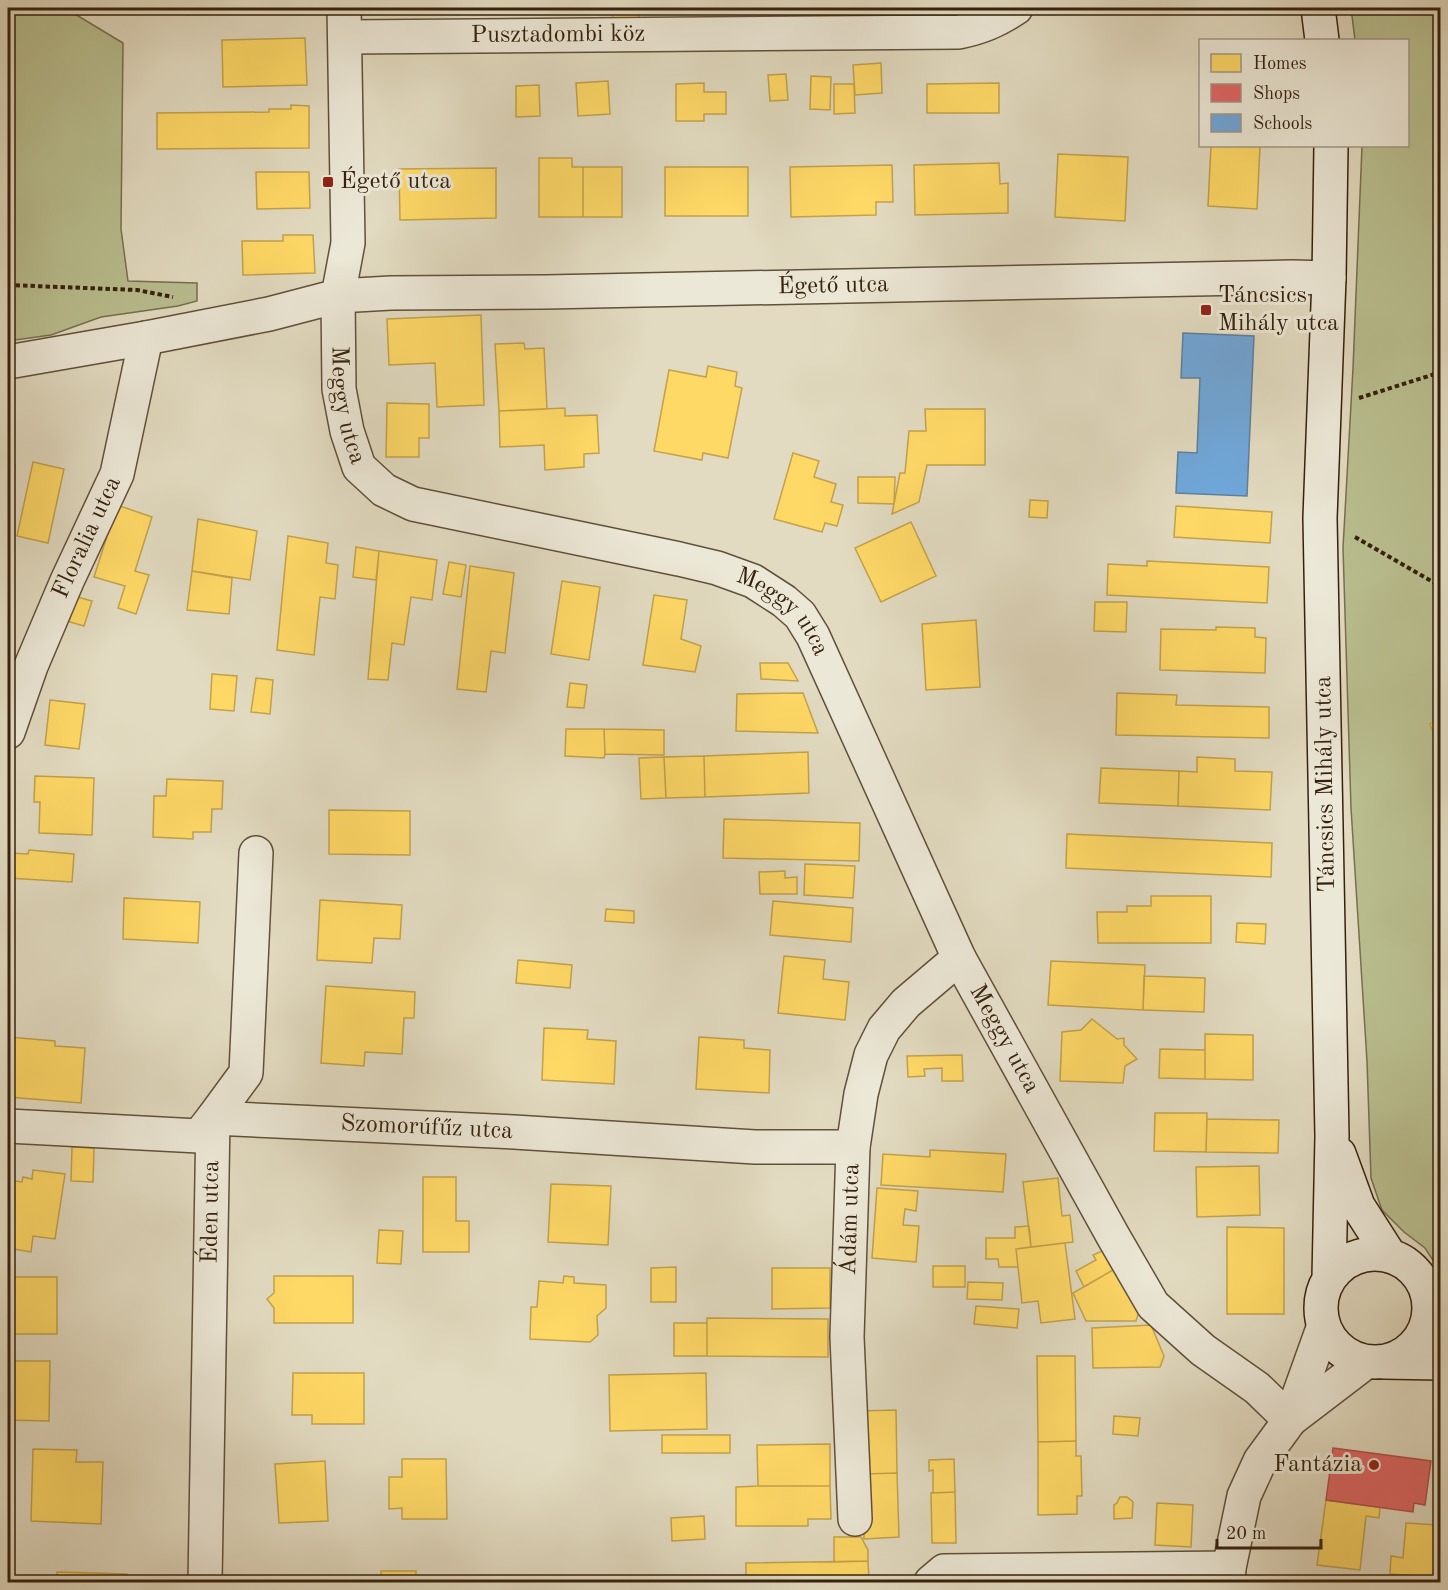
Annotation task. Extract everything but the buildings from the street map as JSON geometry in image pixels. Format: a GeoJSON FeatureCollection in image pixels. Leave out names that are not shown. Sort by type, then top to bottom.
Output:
{"type":"FeatureCollection","features":[{"type":"Feature","properties":{"kind":"street","name":"Pusztadombi köz"},"geometry":{"type":"LineString","coordinates":[[345,22],[959,32],[981,27],[1016,8]]}},
{"type":"Feature","properties":{"kind":"street"},"geometry":{"type":"LineString","coordinates":[[1318,8],[1322,39]]}},
{"type":"Feature","properties":{"kind":"street","name":"Meggy utca"},"geometry":{"type":"LineString","coordinates":[[345,22],[348,243],[338,296],[339,388],[347,431],[359,467],[384,490],[414,504],[717,568],[753,581],[784,601],[800,615],[813,636],[959,958],[1153,1305],[1203,1350],[1257,1388],[1290,1420]]}},
{"type":"Feature","properties":{"kind":"street","name":"Táncsics Mihály utca"},"geometry":{"type":"LineString","coordinates":[[1329,1278],[1332,1136],[1320,518],[1329,278],[1331,147]]}},
{"type":"Feature","properties":{"kind":"street","name":"Égető utca"},"geometry":{"type":"LineString","coordinates":[[338,296],[391,292],[546,292],[1329,278]]}},
{"type":"Feature","properties":{"kind":"street"},"geometry":{"type":"LineString","coordinates":[[8,362],[269,314],[338,296]]}},
{"type":"Feature","properties":{"kind":"street","name":"Floralia utca"},"geometry":{"type":"LineString","coordinates":[[8,732],[31,666],[67,580],[117,474],[146,338]]}},
{"type":"Feature","properties":{"kind":"street"},"geometry":{"type":"LineString","coordinates":[[8,1126],[199,1136],[246,1073],[256,852]]}},
{"type":"Feature","properties":{"kind":"street","name":"Ádám utca"},"geometry":{"type":"LineString","coordinates":[[855,1519],[847,1337],[853,1147],[861,1094],[871,1055],[884,1029],[906,1003],[959,958]]}},
{"type":"Feature","properties":{"kind":"street","name":"Szomorúfűz utca"},"geometry":{"type":"LineString","coordinates":[[213,1118],[514,1132],[755,1147],[853,1147]]}},
{"type":"Feature","properties":{"kind":"street","name":"Éden utca"},"geometry":{"type":"LineString","coordinates":[[205,1582],[213,1118]]}},
{"type":"Feature","properties":{"kind":"street","name":"Táncsics Mihály utca"},"geometry":{"type":"LineString","coordinates":[[1332,1136],[1358,1206],[1390,1256]]}},
{"type":"Feature","properties":{"kind":"street"},"geometry":{"type":"LineString","coordinates":[[1290,1420],[1375,1362],[1402,1356],[1416,1343],[1435,1313],[1418,1275],[1405,1263],[1390,1256],[1373,1253],[1356,1257],[1341,1265],[1329,1278],[1322,1293],[1320,1310],[1323,1328],[1333,1344],[1348,1356],[1375,1362],[1440,1363]]}},
{"type":"Feature","properties":{"kind":"street"},"geometry":{"type":"LineString","coordinates":[[931,1582],[944,1571],[1228,1575],[1244,1496],[1260,1461],[1290,1420],[1323,1328]]}},
{"type":"Feature","properties":{"kind":"path"},"geometry":{"type":"LineString","coordinates":[[8,285],[137,290],[183,298]]}},
{"type":"Feature","properties":{"kind":"path"},"geometry":{"type":"LineString","coordinates":[[1324,409],[1440,373]]}},
{"type":"Feature","properties":{"kind":"path"},"geometry":{"type":"LineString","coordinates":[[1435,374],[1440,391]]}},
{"type":"Feature","properties":{"kind":"path"},"geometry":{"type":"LineString","coordinates":[[1320,518],[1440,586]]}},
{"type":"Feature","properties":{"kind":"green space"},"geometry":{"type":"Polygon","coordinates":[[[8,8],[65,8],[123,43],[121,229],[128,281],[197,283],[197,301],[178,306],[101,317],[51,335],[8,341],[8,8]]]}},
{"type":"Feature","properties":{"kind":"green space"},"geometry":{"type":"Polygon","coordinates":[[[1351,8],[1440,8],[1440,1271],[1425,1248],[1404,1232],[1382,1210],[1371,1178],[1367,1061],[1351,808],[1343,548],[1362,147],[1409,147],[1409,39],[1355,39],[1351,8]]]}},
{"type":"Feature","properties":{"kind":"place","name":"Égető utca"},"geometry":{"type":"Point","coordinates":[328,182]}},
{"type":"Feature","properties":{"kind":"place","name":"Táncsics Mihály utca"},"geometry":{"type":"Point","coordinates":[1206,310]}},
{"type":"Feature","properties":{"kind":"place","name":"Fantázia"},"geometry":{"type":"Point","coordinates":[1374,1465]}}]}
